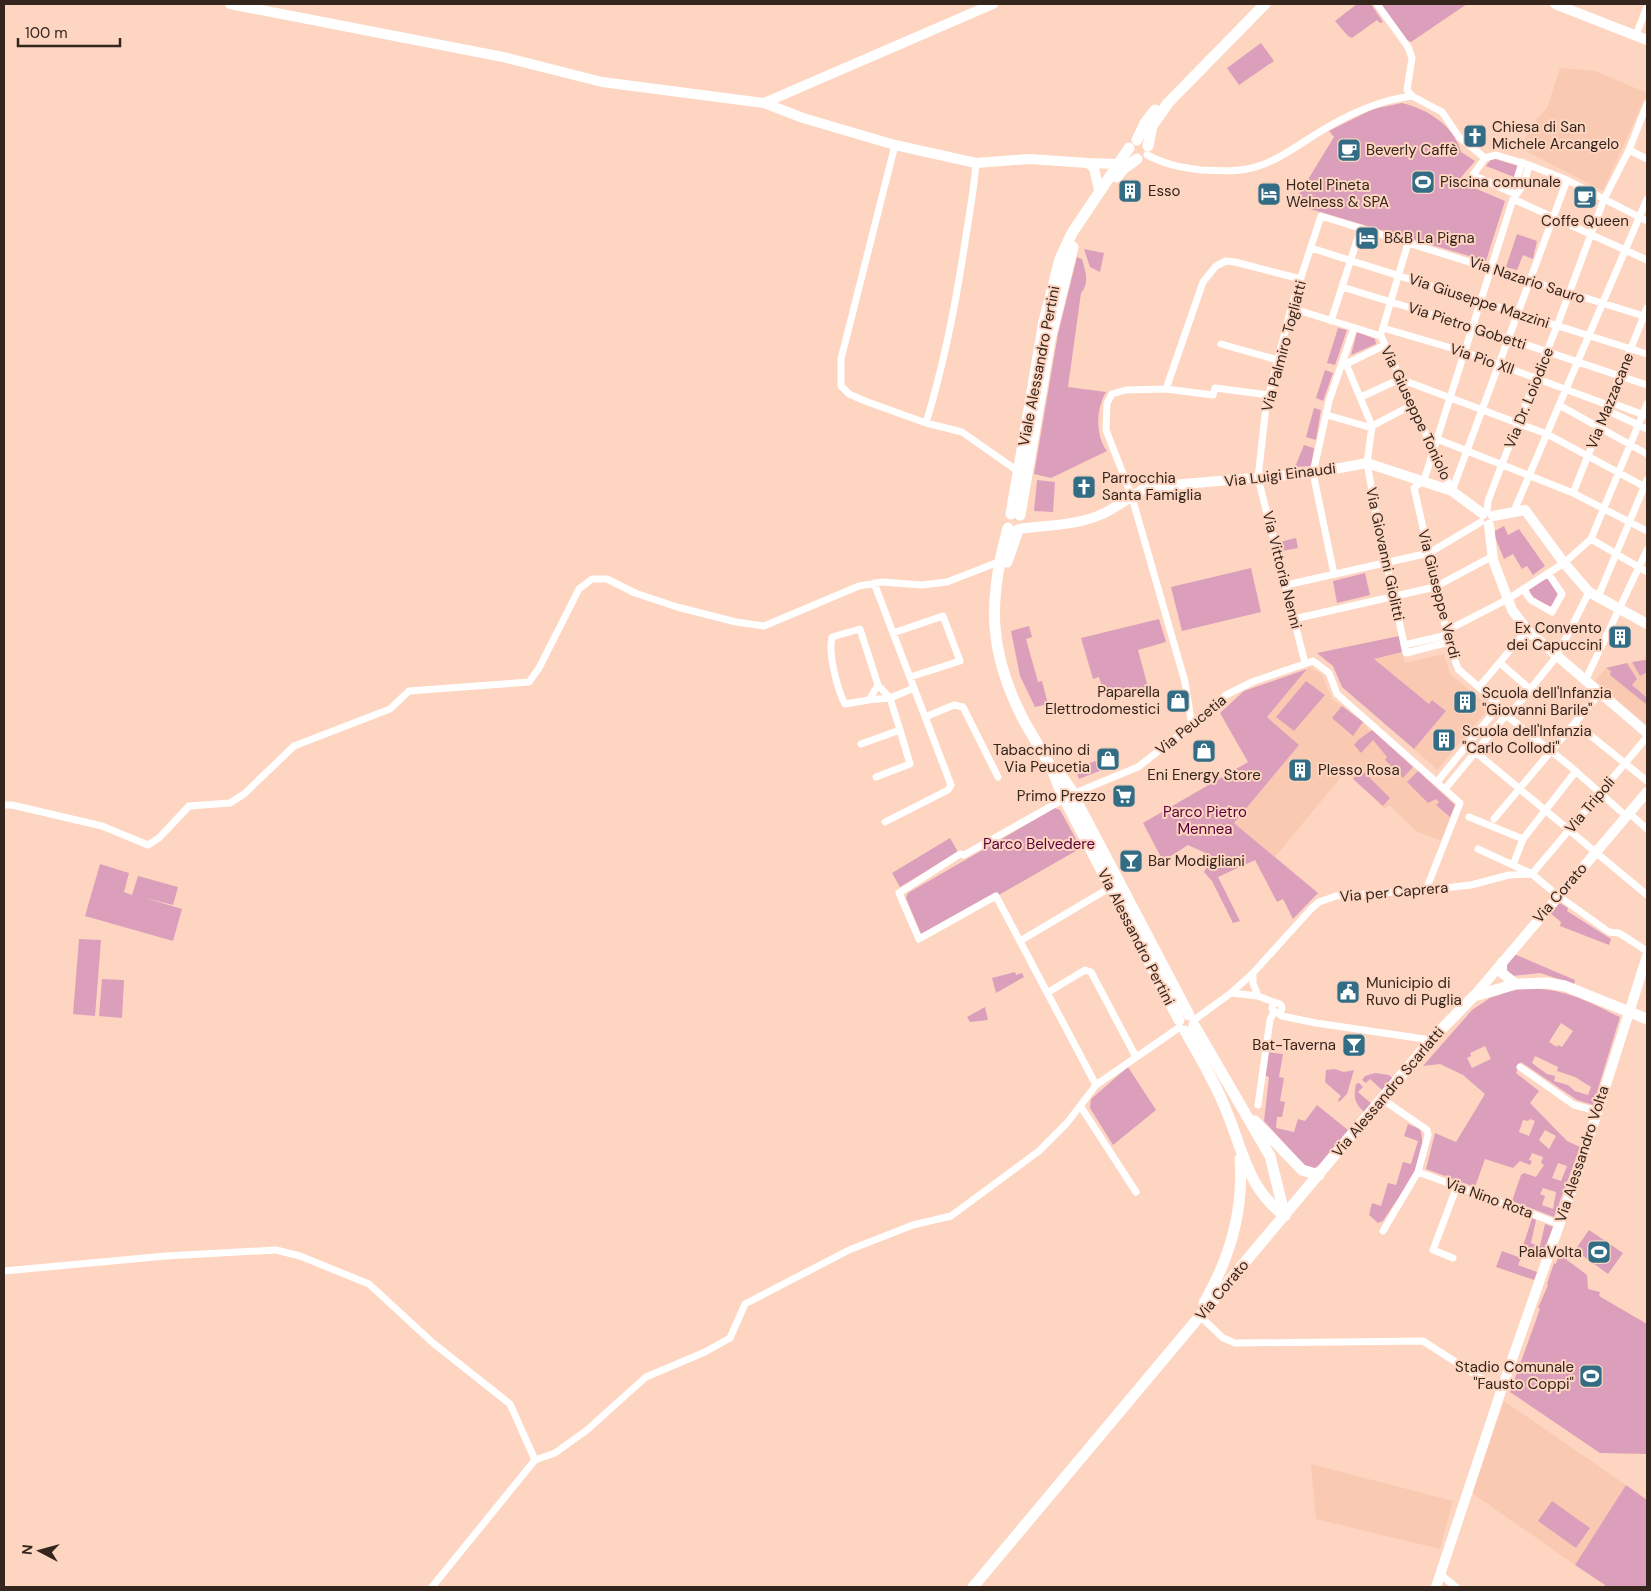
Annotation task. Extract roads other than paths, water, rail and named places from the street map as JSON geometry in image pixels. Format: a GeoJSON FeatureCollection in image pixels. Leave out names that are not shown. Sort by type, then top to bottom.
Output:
{"type":"FeatureCollection","features":[{"type":"Feature","properties":{"kind":"main road"},"geometry":{"type":"LineString","coordinates":[[230,4],[503,57],[602,82],[764,103],[804,118],[895,145],[976,162],[1030,159],[1118,164]]}},
{"type":"Feature","properties":{"kind":"main road"},"geometry":{"type":"LineString","coordinates":[[764,103],[993,4]]}},
{"type":"Feature","properties":{"kind":"main road","name":"Viale Alessandro Pertini"},"geometry":{"type":"LineString","coordinates":[[1017,515],[1020,472],[1044,321],[1060,259],[1072,233],[1099,190],[1133,144],[1145,123],[1163,101],[1256,4]]}},
{"type":"Feature","properties":{"kind":"main road"},"geometry":{"type":"LineString","coordinates":[[1144,153],[1152,126],[1168,103],[1265,4]]}},
{"type":"Feature","properties":{"kind":"main road"},"geometry":{"type":"LineString","coordinates":[[1555,4],[1647,40]]}},
{"type":"Feature","properties":{"kind":"main road"},"geometry":{"type":"LineString","coordinates":[[1144,141],[1144,153],[1130,154],[1133,144],[1144,141]]}},
{"type":"Feature","properties":{"kind":"main road","name":"Viale Alessandro Pertini"},"geometry":{"type":"LineString","coordinates":[[1017,515],[1050,340],[1076,237],[1123,169],[1144,153]]}},
{"type":"Feature","properties":{"kind":"main road"},"geometry":{"type":"LineString","coordinates":[[1088,163],[1094,168],[1099,190]]}},
{"type":"Feature","properties":{"kind":"main road","name":"Via Luigi Einaudi"},"geometry":{"type":"LineString","coordinates":[[1015,529],[1069,524],[1101,515],[1131,494],[1148,487],[1313,472],[1367,463],[1452,490],[1487,518]]}},
{"type":"Feature","properties":{"kind":"main road"},"geometry":{"type":"LineString","coordinates":[[1646,620],[1594,595],[1564,563],[1525,510],[1487,518],[1493,556],[1512,610],[1527,630],[1647,735]]}},
{"type":"Feature","properties":{"kind":"main road"},"geometry":{"type":"LineString","coordinates":[[1017,515],[1043,526]]}},
{"type":"Feature","properties":{"kind":"main road","name":"Viale Alessandro Pertini"},"geometry":{"type":"LineString","coordinates":[[1015,529],[1006,520],[1017,515]]}},
{"type":"Feature","properties":{"kind":"main road","name":"Viale Alessandro Pertini"},"geometry":{"type":"LineString","coordinates":[[1015,529],[1001,561],[995,593],[994,634],[1003,674],[1024,720],[1069,796]]}},
{"type":"Feature","properties":{"kind":"main road","name":"Viale Alessandro Pertini"},"geometry":{"type":"LineString","coordinates":[[1015,529],[1001,588],[1000,621],[1002,644],[1009,672],[1028,715],[1065,783],[1069,796]]}},
{"type":"Feature","properties":{"kind":"main road","name":"Via Corato"},"geometry":{"type":"LineString","coordinates":[[1474,996],[1557,895],[1647,792]]}},
{"type":"Feature","properties":{"kind":"main road","name":"Via Alessandro Pertini"},"geometry":{"type":"LineString","coordinates":[[1069,796],[1111,887],[1187,1023],[1270,1156],[1285,1216]]}},
{"type":"Feature","properties":{"kind":"main road","name":"Via Alessandro Pertini"},"geometry":{"type":"LineString","coordinates":[[1069,796],[1187,1023],[1225,1108],[1240,1152],[1260,1190],[1270,1203],[1285,1216]]}},
{"type":"Feature","properties":{"kind":"main road","name":"Via Alessandro Volta"},"geometry":{"type":"LineString","coordinates":[[1436,1587],[1597,1111],[1647,956]]}},
{"type":"Feature","properties":{"kind":"main road"},"geometry":{"type":"LineString","coordinates":[[1502,962],[1502,972],[1516,984]]}},
{"type":"Feature","properties":{"kind":"main road","name":"Via Alessandro Scarlatti"},"geometry":{"type":"LineString","coordinates":[[1285,1216],[1431,1040],[1474,996],[1516,984],[1547,983],[1565,986],[1647,1019]]}},
{"type":"Feature","properties":{"kind":"main road"},"geometry":{"type":"LineString","coordinates":[[1239,1104],[1302,1170],[1319,1175]]}},
{"type":"Feature","properties":{"kind":"main road"},"geometry":{"type":"LineString","coordinates":[[1190,1329],[1217,1282],[1231,1245],[1240,1199],[1240,1152]]}},
{"type":"Feature","properties":{"kind":"main road","name":"Via Corato"},"geometry":{"type":"LineString","coordinates":[[973,1587],[1285,1216]]}},
{"type":"Feature","properties":{"kind":"street"},"geometry":{"type":"LineString","coordinates":[[1377,4],[1412,58],[1407,90],[1412,96],[1442,112],[1459,137],[1484,158]]}},
{"type":"Feature","properties":{"kind":"street"},"geometry":{"type":"LineString","coordinates":[[1636,35],[1647,7]]}},
{"type":"Feature","properties":{"kind":"street"},"geometry":{"type":"LineString","coordinates":[[1144,153],[1164,164],[1184,168],[1228,171],[1248,169],[1271,161],[1322,130],[1372,106],[1390,98],[1412,96]]}},
{"type":"Feature","properties":{"kind":"street","name":"Via Dr. Loiodice"},"geometry":{"type":"LineString","coordinates":[[1487,518],[1488,501],[1558,326],[1604,199],[1644,119],[1647,104]]}},
{"type":"Feature","properties":{"kind":"street"},"geometry":{"type":"LineString","coordinates":[[895,145],[842,359],[841,386],[849,394],[926,423],[962,432],[1020,472]]}},
{"type":"Feature","properties":{"kind":"street"},"geometry":{"type":"LineString","coordinates":[[1629,150],[1647,159]]}},
{"type":"Feature","properties":{"kind":"street"},"geometry":{"type":"LineString","coordinates":[[1647,221],[1567,180],[1496,155],[1484,158],[1473,175],[1625,251],[1647,260]]}},
{"type":"Feature","properties":{"kind":"street"},"geometry":{"type":"LineString","coordinates":[[926,423],[936,389],[960,278],[973,199],[976,162]]}},
{"type":"Feature","properties":{"kind":"street"},"geometry":{"type":"LineString","coordinates":[[1424,480],[1514,196],[1524,184],[1526,164]]}},
{"type":"Feature","properties":{"kind":"street"},"geometry":{"type":"LineString","coordinates":[[1452,490],[1567,180]]}},
{"type":"Feature","properties":{"kind":"street"},"geometry":{"type":"LineString","coordinates":[[1514,511],[1588,335],[1647,202]]}},
{"type":"Feature","properties":{"kind":"street","name":"Via Nazario Sauro"},"geometry":{"type":"LineString","coordinates":[[1321,216],[1646,317]]}},
{"type":"Feature","properties":{"kind":"street","name":"Via Palmiro Togliatti"},"geometry":{"type":"LineString","coordinates":[[1258,478],[1269,395],[1291,308],[1321,216]]}},
{"type":"Feature","properties":{"kind":"street"},"geometry":{"type":"LineString","coordinates":[[1331,321],[1361,228]]}},
{"type":"Feature","properties":{"kind":"street"},"geometry":{"type":"LineString","coordinates":[[1291,308],[1381,336],[1408,243]]}},
{"type":"Feature","properties":{"kind":"street","name":"Via Giuseppe Mazzini"},"geometry":{"type":"LineString","coordinates":[[1311,248],[1647,354]]}},
{"type":"Feature","properties":{"kind":"street"},"geometry":{"type":"LineString","coordinates":[[1166,389],[1202,282],[1216,266],[1226,260],[1301,280]]}},
{"type":"Feature","properties":{"kind":"street","name":"Via Pietro Gobetti"},"geometry":{"type":"LineString","coordinates":[[1342,287],[1508,338],[1647,385]]}},
{"type":"Feature","properties":{"kind":"street","name":"Via Mazzacane"},"geometry":{"type":"LineString","coordinates":[[1573,494],[1607,406],[1646,317],[1647,308]]}},
{"type":"Feature","properties":{"kind":"street"},"geometry":{"type":"LineString","coordinates":[[1334,574],[1313,472],[1327,415],[1354,328]]}},
{"type":"Feature","properties":{"kind":"street","name":"Via Pio XII"},"geometry":{"type":"LineString","coordinates":[[1383,328],[1465,352],[1607,406]]}},
{"type":"Feature","properties":{"kind":"street","name":"Via Giuseppe Toniolo"},"geometry":{"type":"LineString","coordinates":[[1381,336],[1452,490]]}},
{"type":"Feature","properties":{"kind":"street"},"geometry":{"type":"LineString","coordinates":[[1221,344],[1278,360]]}},
{"type":"Feature","properties":{"kind":"street"},"geometry":{"type":"LineString","coordinates":[[1345,362],[1385,345]]}},
{"type":"Feature","properties":{"kind":"street"},"geometry":{"type":"LineString","coordinates":[[1345,362],[1372,427]]}},
{"type":"Feature","properties":{"kind":"street"},"geometry":{"type":"LineString","coordinates":[[1361,397],[1400,380],[1547,434],[1619,473],[1646,484],[1616,554],[1557,656],[1444,788]]}},
{"type":"Feature","properties":{"kind":"street"},"geometry":{"type":"LineString","coordinates":[[1192,726],[1190,704],[1131,494],[1106,430],[1107,403],[1112,394],[1126,390],[1166,389],[1213,396],[1215,388],[1269,395]]}},
{"type":"Feature","properties":{"kind":"street"},"geometry":{"type":"LineString","coordinates":[[1448,642],[1406,653],[1404,645],[1444,636],[1446,631],[1508,599],[1564,563],[1591,540],[1639,425],[1645,415],[1647,404]]}},
{"type":"Feature","properties":{"kind":"street"},"geometry":{"type":"LineString","coordinates":[[1327,415],[1372,427],[1412,405]]}},
{"type":"Feature","properties":{"kind":"street"},"geometry":{"type":"LineString","coordinates":[[1559,405],[1647,454]]}},
{"type":"Feature","properties":{"kind":"street"},"geometry":{"type":"LineString","coordinates":[[1607,406],[1645,415]]}},
{"type":"Feature","properties":{"kind":"street"},"geometry":{"type":"LineString","coordinates":[[1607,406],[1647,429]]}},
{"type":"Feature","properties":{"kind":"street","name":"Via Giovanni Giolitti"},"geometry":{"type":"LineString","coordinates":[[1372,427],[1367,463],[1404,645]]}},
{"type":"Feature","properties":{"kind":"street"},"geometry":{"type":"LineString","coordinates":[[1437,438],[1573,494],[1647,531]]}},
{"type":"Feature","properties":{"kind":"street","name":"Via Vittoria Nenni"},"geometry":{"type":"LineString","coordinates":[[1258,478],[1305,664]]}},
{"type":"Feature","properties":{"kind":"street","name":"Via Giuseppe Verdi"},"geometry":{"type":"LineString","coordinates":[[1424,480],[1414,488],[1448,642],[1458,669],[1496,702],[1498,707],[1507,716],[1627,815],[1647,829]]}},
{"type":"Feature","properties":{"kind":"street"},"geometry":{"type":"LineString","coordinates":[[1286,585],[1387,564],[1429,553],[1487,518]]}},
{"type":"Feature","properties":{"kind":"street"},"geometry":{"type":"LineString","coordinates":[[1591,540],[1647,572]]}},
{"type":"Feature","properties":{"kind":"street"},"geometry":{"type":"LineString","coordinates":[[1585,682],[1647,550]]}},
{"type":"Feature","properties":{"kind":"street"},"geometry":{"type":"LineString","coordinates":[[1294,619],[1435,587],[1493,556]]}},
{"type":"Feature","properties":{"kind":"street"},"geometry":{"type":"LineString","coordinates":[[4,805],[12,805],[102,826],[148,845],[159,838],[189,806],[230,803],[244,794],[294,746],[390,709],[409,691],[529,682],[539,668],[579,589],[592,579],[607,579],[635,593],[677,607],[736,622],[764,626],[859,586],[882,582],[922,585],[947,582],[1001,561]]}},
{"type":"Feature","properties":{"kind":"street"},"geometry":{"type":"LineString","coordinates":[[1523,589],[1531,600],[1552,612],[1562,594],[1548,573]]}},
{"type":"Feature","properties":{"kind":"street"},"geometry":{"type":"LineString","coordinates":[[874,583],[951,785],[948,790],[885,822]]}},
{"type":"Feature","properties":{"kind":"street"},"geometry":{"type":"LineString","coordinates":[[893,633],[943,616],[960,661],[910,677]]}},
{"type":"Feature","properties":{"kind":"street"},"geometry":{"type":"LineString","coordinates":[[876,777],[910,764],[890,698],[878,685],[860,629],[832,637],[830,646],[840,694],[846,704],[890,698],[914,688]]}},
{"type":"Feature","properties":{"kind":"street"},"geometry":{"type":"LineString","coordinates":[[1479,687],[1527,630]]}},
{"type":"Feature","properties":{"kind":"street"},"geometry":{"type":"LineString","coordinates":[[1305,664],[1313,661],[1329,673],[1337,694],[1460,802],[1426,890]]}},
{"type":"Feature","properties":{"kind":"street"},"geometry":{"type":"LineString","coordinates":[[1500,663],[1530,689]]}},
{"type":"Feature","properties":{"kind":"street","name":"Via Peucetia"},"geometry":{"type":"LineString","coordinates":[[1020,941],[996,896],[919,939],[899,893],[960,854],[964,855],[1069,796],[1138,767],[1201,719],[1226,695],[1252,682],[1305,664]]}},
{"type":"Feature","properties":{"kind":"street"},"geometry":{"type":"LineString","coordinates":[[867,700],[869,700],[878,685]]}},
{"type":"Feature","properties":{"kind":"street"},"geometry":{"type":"LineString","coordinates":[[1494,820],[1599,694]]}},
{"type":"Feature","properties":{"kind":"street"},"geometry":{"type":"LineString","coordinates":[[1190,704],[1201,719]]}},
{"type":"Feature","properties":{"kind":"street"},"geometry":{"type":"LineString","coordinates":[[925,717],[954,705],[963,707],[998,777]]}},
{"type":"Feature","properties":{"kind":"street"},"geometry":{"type":"LineString","coordinates":[[1437,782],[1498,707]]}},
{"type":"Feature","properties":{"kind":"street"},"geometry":{"type":"LineString","coordinates":[[1575,723],[1626,762],[1647,781]]}},
{"type":"Feature","properties":{"kind":"street"},"geometry":{"type":"LineString","coordinates":[[861,744],[900,730]]}},
{"type":"Feature","properties":{"kind":"street","name":"Via Tripoli"},"geometry":{"type":"LineString","coordinates":[[1532,874],[1647,735]]}},
{"type":"Feature","properties":{"kind":"street"},"geometry":{"type":"LineString","coordinates":[[1467,745],[1521,788],[1647,895]]}},
{"type":"Feature","properties":{"kind":"street"},"geometry":{"type":"LineString","coordinates":[[1513,865],[1523,840],[1545,808],[1576,771]]}},
{"type":"Feature","properties":{"kind":"street"},"geometry":{"type":"LineString","coordinates":[[1469,817],[1523,840]]}},
{"type":"Feature","properties":{"kind":"street"},"geometry":{"type":"LineString","coordinates":[[1478,849],[1532,874],[1557,895],[1609,932],[1619,933],[1647,951]]}},
{"type":"Feature","properties":{"kind":"street","name":"Via per Caprera"},"geometry":{"type":"LineString","coordinates":[[535,1460],[555,1453],[587,1430],[646,1377],[730,1338],[745,1304],[849,1250],[913,1225],[951,1216],[1039,1150],[1081,1107],[1096,1085],[1231,993],[1253,973],[1287,934],[1319,902],[1351,894],[1426,890],[1471,885],[1509,875],[1532,874]]}},
{"type":"Feature","properties":{"kind":"street"},"geometry":{"type":"LineString","coordinates":[[1096,1085],[1020,941],[1111,887]]}},
{"type":"Feature","properties":{"kind":"street"},"geometry":{"type":"LineString","coordinates":[[1047,993],[1085,970],[1091,972],[1136,1056]]}},
{"type":"Feature","properties":{"kind":"street"},"geometry":{"type":"LineString","coordinates":[[1253,973],[1253,984],[1258,996]]}},
{"type":"Feature","properties":{"kind":"street"},"geometry":{"type":"LineString","coordinates":[[1231,993],[1258,996],[1280,1004],[1282,1008],[1275,1012],[1270,1020],[1258,1105]]}},
{"type":"Feature","properties":{"kind":"street"},"geometry":{"type":"LineString","coordinates":[[1275,1012],[1282,1016],[1316,1023],[1431,1040]]}},
{"type":"Feature","properties":{"kind":"street"},"geometry":{"type":"LineString","coordinates":[[1520,1067],[1574,1105],[1597,1111]]}},
{"type":"Feature","properties":{"kind":"street"},"geometry":{"type":"LineString","coordinates":[[1382,1099],[1426,1130],[1428,1135],[1418,1172],[1383,1231]]}},
{"type":"Feature","properties":{"kind":"street"},"geometry":{"type":"LineString","coordinates":[[1081,1107],[1136,1192]]}},
{"type":"Feature","properties":{"kind":"street","name":"Via Nino Rota"},"geometry":{"type":"LineString","coordinates":[[1418,1172],[1559,1224]]}},
{"type":"Feature","properties":{"kind":"street"},"geometry":{"type":"LineString","coordinates":[[1453,1258],[1433,1250],[1457,1186]]}},
{"type":"Feature","properties":{"kind":"street"},"geometry":{"type":"LineString","coordinates":[[4,1271],[166,1256],[276,1250],[300,1256],[369,1284],[433,1344],[510,1404],[535,1460],[432,1587]]}},
{"type":"Feature","properties":{"kind":"street"},"geometry":{"type":"LineString","coordinates":[[1200,1316],[1223,1338],[1235,1342],[1423,1341],[1501,1391]]}},
{"type":"Feature","properties":{"kind":"street"},"geometry":{"type":"LineString","coordinates":[[1441,1574],[1456,1587]]}},
{"type":"Feature","properties":{"kind":"place","name":"Chiesa di San Michele Arcangelo"},"geometry":{"type":"Point","coordinates":[1475,136]}},
{"type":"Feature","properties":{"kind":"place","name":"Beverly Caffè"},"geometry":{"type":"Point","coordinates":[1349,150]}},
{"type":"Feature","properties":{"kind":"place","name":"Piscina comunale"},"geometry":{"type":"Point","coordinates":[1423,182]}},
{"type":"Feature","properties":{"kind":"place","name":"Esso"},"geometry":{"type":"Point","coordinates":[1130,191]}},
{"type":"Feature","properties":{"kind":"place","name":"Hotel Pineta Welness & SPA"},"geometry":{"type":"Point","coordinates":[1269,194]}},
{"type":"Feature","properties":{"kind":"place","name":"Coffe Queen"},"geometry":{"type":"Point","coordinates":[1585,197]}},
{"type":"Feature","properties":{"kind":"place","name":"B&B La Pigna"},"geometry":{"type":"Point","coordinates":[1367,238]}},
{"type":"Feature","properties":{"kind":"place","name":"Parrocchia Santa Famiglia"},"geometry":{"type":"Point","coordinates":[1084,487]}},
{"type":"Feature","properties":{"kind":"place","name":"Ex Convento dei Capuccini"},"geometry":{"type":"Point","coordinates":[1620,637]}},
{"type":"Feature","properties":{"kind":"place","name":"Paparella Elettrodomestici"},"geometry":{"type":"Point","coordinates":[1178,701]}},
{"type":"Feature","properties":{"kind":"place","name":"Scuola dell'Infanzia \"Giovanni Barile\""},"geometry":{"type":"Point","coordinates":[1465,702]}},
{"type":"Feature","properties":{"kind":"place","name":"Scuola dell'Infanzia \"Carlo Collodi\""},"geometry":{"type":"Point","coordinates":[1444,740]}},
{"type":"Feature","properties":{"kind":"place","name":"Eni Energy Store"},"geometry":{"type":"Point","coordinates":[1204,751]}},
{"type":"Feature","properties":{"kind":"place","name":"Tabacchino di Via Peucetia"},"geometry":{"type":"Point","coordinates":[1108,759]}},
{"type":"Feature","properties":{"kind":"place","name":"Plesso Rosa"},"geometry":{"type":"Point","coordinates":[1300,770]}},
{"type":"Feature","properties":{"kind":"place","name":"Primo Prezzo"},"geometry":{"type":"Point","coordinates":[1124,796]}},
{"type":"Feature","properties":{"kind":"place","name":"Bar Modigliani"},"geometry":{"type":"Point","coordinates":[1131,861]}},
{"type":"Feature","properties":{"kind":"place","name":"Municipio di Ruvo di Puglia"},"geometry":{"type":"Point","coordinates":[1348,992]}},
{"type":"Feature","properties":{"kind":"place","name":"Bat-Taverna"},"geometry":{"type":"Point","coordinates":[1354,1045]}},
{"type":"Feature","properties":{"kind":"place","name":"PalaVolta"},"geometry":{"type":"Point","coordinates":[1599,1252]}},
{"type":"Feature","properties":{"kind":"place","name":"Stadio Comunale \"Fausto Coppi\""},"geometry":{"type":"Point","coordinates":[1591,1376]}},
{"type":"Feature","properties":{"kind":"park label","name":"Parco Pietro Mennea"},"geometry":{"type":"Point","coordinates":[1205,820]}},
{"type":"Feature","properties":{"kind":"park label","name":"Parco Belvedere"},"geometry":{"type":"Point","coordinates":[1039,844]}}]}
